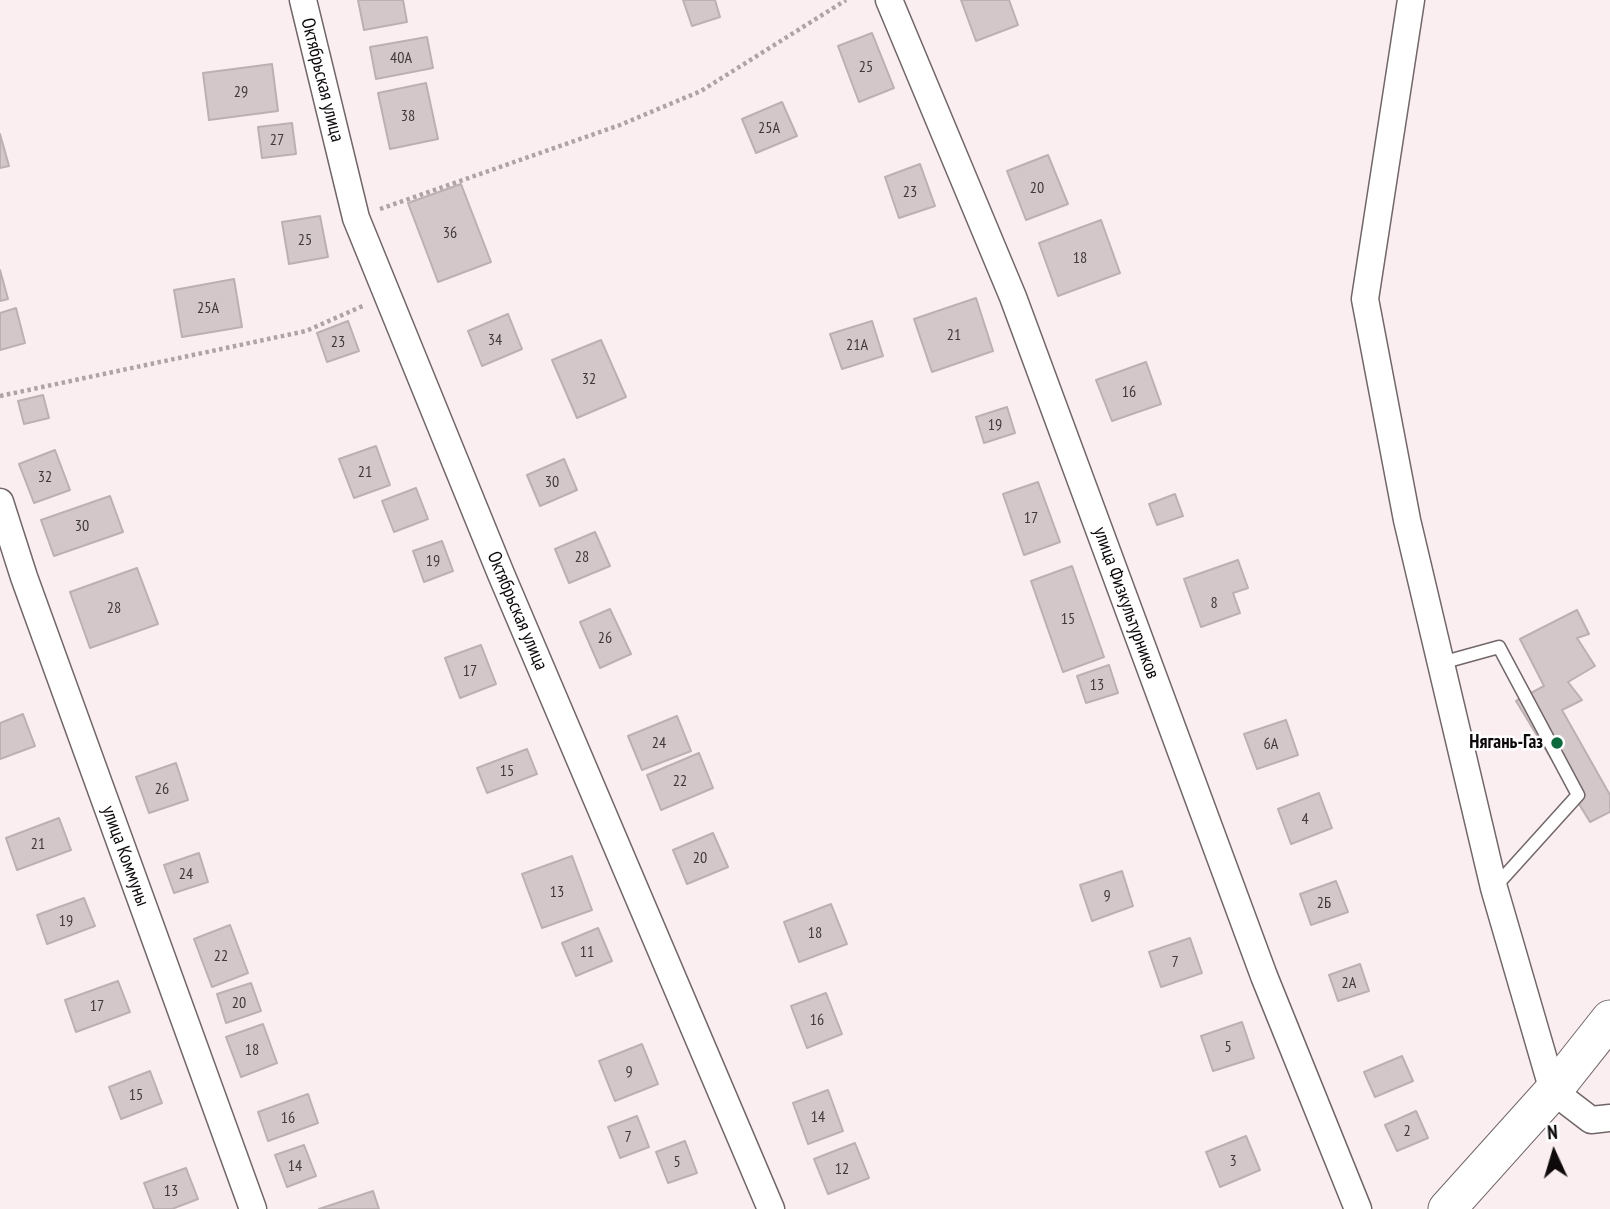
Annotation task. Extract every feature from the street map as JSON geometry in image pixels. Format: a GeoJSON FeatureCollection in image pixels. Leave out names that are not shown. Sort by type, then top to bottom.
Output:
{"type":"FeatureCollection","features":[{"type":"Feature","properties":{"kind":"street","name":"Октябрьская улица"},"geometry":{"type":"LineString","coordinates":[[303,0],[356,218],[500,574],[771,1209]]}},
{"type":"Feature","properties":{"kind":"street","name":"улица Физкультурников"},"geometry":{"type":"LineString","coordinates":[[889,0],[1013,296],[1264,976],[1357,1209]]}},
{"type":"Feature","properties":{"kind":"street"},"geometry":{"type":"LineString","coordinates":[[1411,0],[1365,299],[1407,520],[1494,888],[1553,1091],[1591,1120],[1610,1118]]}},
{"type":"Feature","properties":{"kind":"street","name":"улица Коммуны"},"geometry":{"type":"LineString","coordinates":[[0,502],[24,577],[253,1209]]}},
{"type":"Feature","properties":{"kind":"street"},"geometry":{"type":"LineString","coordinates":[[1447,1209],[1553,1091],[1610,1019]]}},
{"type":"Feature","properties":{"kind":"lane"},"geometry":{"type":"LineString","coordinates":[[1441,663],[1499,647],[1578,795],[1494,888]]}},
{"type":"Feature","properties":{"kind":"path"},"geometry":{"type":"LineString","coordinates":[[356,218],[621,125],[701,91],[846,0]]}},
{"type":"Feature","properties":{"kind":"path"},"geometry":{"type":"LineString","coordinates":[[0,396],[306,331],[387,295]]}},
{"type":"Feature","properties":{"kind":"building"},"geometry":{"type":"Polygon","coordinates":[[[358,0],[403,0],[407,22],[364,30],[358,0]]]}},
{"type":"Feature","properties":{"kind":"building"},"geometry":{"type":"Polygon","coordinates":[[[683,0],[715,0],[720,17],[692,26],[683,0]]]}},
{"type":"Feature","properties":{"kind":"building"},"geometry":{"type":"Polygon","coordinates":[[[961,0],[1009,0],[1018,25],[976,41],[961,0]]]}},
{"type":"Feature","properties":{"kind":"building"},"geometry":{"type":"Polygon","coordinates":[[[872,33],[894,88],[859,102],[838,46],[872,33]]]}},
{"type":"Feature","properties":{"kind":"building"},"geometry":{"type":"Polygon","coordinates":[[[427,37],[433,68],[376,79],[370,47],[427,37]]]}},
{"type":"Feature","properties":{"kind":"building"},"geometry":{"type":"Polygon","coordinates":[[[272,64],[278,111],[209,120],[203,73],[272,64]]]}},
{"type":"Feature","properties":{"kind":"building"},"geometry":{"type":"Polygon","coordinates":[[[426,83],[438,139],[390,149],[378,93],[426,83]]]}},
{"type":"Feature","properties":{"kind":"building"},"geometry":{"type":"Polygon","coordinates":[[[782,102],[797,136],[756,153],[742,119],[782,102]]]}},
{"type":"Feature","properties":{"kind":"building"},"geometry":{"type":"Polygon","coordinates":[[[292,123],[296,154],[262,158],[258,127],[292,123]]]}},
{"type":"Feature","properties":{"kind":"building"},"geometry":{"type":"Polygon","coordinates":[[[0,134],[9,166],[0,168],[0,134]]]}},
{"type":"Feature","properties":{"kind":"building"},"geometry":{"type":"Polygon","coordinates":[[[1048,155],[1068,204],[1026,220],[1007,171],[1048,155]]]}},
{"type":"Feature","properties":{"kind":"building"},"geometry":{"type":"Polygon","coordinates":[[[920,164],[935,206],[899,218],[885,177],[920,164]]]}},
{"type":"Feature","properties":{"kind":"building"},"geometry":{"type":"Polygon","coordinates":[[[461,184],[491,262],[438,282],[408,203],[461,184]]]}},
{"type":"Feature","properties":{"kind":"building"},"geometry":{"type":"Polygon","coordinates":[[[320,216],[328,257],[289,264],[282,222],[320,216]]]}},
{"type":"Feature","properties":{"kind":"building"},"geometry":{"type":"Polygon","coordinates":[[[1101,220],[1120,273],[1058,296],[1039,243],[1101,220]]]}},
{"type":"Feature","properties":{"kind":"building"},"geometry":{"type":"Polygon","coordinates":[[[0,270],[8,299],[0,301],[0,270]]]}},
{"type":"Feature","properties":{"kind":"building"},"geometry":{"type":"Polygon","coordinates":[[[234,279],[242,327],[182,337],[174,290],[234,279]]]}},
{"type":"Feature","properties":{"kind":"building"},"geometry":{"type":"Polygon","coordinates":[[[976,298],[993,351],[932,372],[914,319],[976,298]]]}},
{"type":"Feature","properties":{"kind":"building"},"geometry":{"type":"Polygon","coordinates":[[[16,308],[25,343],[0,350],[0,313],[16,308]]]}},
{"type":"Feature","properties":{"kind":"building"},"geometry":{"type":"Polygon","coordinates":[[[508,314],[522,349],[482,366],[468,331],[508,314]]]}},
{"type":"Feature","properties":{"kind":"building"},"geometry":{"type":"Polygon","coordinates":[[[348,321],[359,351],[327,362],[317,333],[348,321]]]}},
{"type":"Feature","properties":{"kind":"building"},"geometry":{"type":"Polygon","coordinates":[[[872,321],[883,356],[842,369],[830,334],[872,321]]]}},
{"type":"Feature","properties":{"kind":"building"},"geometry":{"type":"Polygon","coordinates":[[[601,340],[626,397],[577,418],[552,360],[601,340]]]}},
{"type":"Feature","properties":{"kind":"building"},"geometry":{"type":"Polygon","coordinates":[[[1146,362],[1161,404],[1112,421],[1096,380],[1146,362]]]}},
{"type":"Feature","properties":{"kind":"building"},"geometry":{"type":"Polygon","coordinates":[[[43,395],[49,418],[24,424],[18,401],[43,395]]]}},
{"type":"Feature","properties":{"kind":"building"},"geometry":{"type":"Polygon","coordinates":[[[1007,407],[1015,433],[984,443],[976,417],[1007,407]]]}},
{"type":"Feature","properties":{"kind":"building"},"geometry":{"type":"Polygon","coordinates":[[[376,446],[390,485],[354,498],[339,459],[376,446]]]}},
{"type":"Feature","properties":{"kind":"building"},"geometry":{"type":"Polygon","coordinates":[[[55,450],[70,490],[34,503],[19,464],[55,450]]]}},
{"type":"Feature","properties":{"kind":"building"},"geometry":{"type":"Polygon","coordinates":[[[564,459],[577,490],[540,506],[527,475],[564,459]]]}},
{"type":"Feature","properties":{"kind":"building"},"geometry":{"type":"Polygon","coordinates":[[[1038,482],[1060,542],[1024,555],[1003,494],[1038,482]]]}},
{"type":"Feature","properties":{"kind":"building"},"geometry":{"type":"Polygon","coordinates":[[[416,488],[428,519],[394,532],[382,501],[416,488]]]}},
{"type":"Feature","properties":{"kind":"building"},"geometry":{"type":"Polygon","coordinates":[[[1175,494],[1183,516],[1157,525],[1149,504],[1175,494]]]}},
{"type":"Feature","properties":{"kind":"building"},"geometry":{"type":"Polygon","coordinates":[[[110,496],[123,532],[54,556],[41,520],[110,496]]]}},
{"type":"Feature","properties":{"kind":"building"},"geometry":{"type":"Polygon","coordinates":[[[595,532],[610,566],[569,583],[555,549],[595,532]]]}},
{"type":"Feature","properties":{"kind":"building"},"geometry":{"type":"Polygon","coordinates":[[[442,541],[453,571],[424,582],[413,551],[442,541]]]}},
{"type":"Feature","properties":{"kind":"building"},"geometry":{"type":"Polygon","coordinates":[[[1238,560],[1248,588],[1233,593],[1240,613],[1201,627],[1184,579],[1238,560]]]}},
{"type":"Feature","properties":{"kind":"building"},"geometry":{"type":"Polygon","coordinates":[[[1072,566],[1104,657],[1063,672],[1031,581],[1072,566]]]}},
{"type":"Feature","properties":{"kind":"building"},"geometry":{"type":"Polygon","coordinates":[[[137,568],[158,624],[90,648],[70,592],[137,568]]]}},
{"type":"Feature","properties":{"kind":"building"},"geometry":{"type":"Polygon","coordinates":[[[610,609],[631,654],[600,668],[580,622],[610,609]]]}},
{"type":"Feature","properties":{"kind":"building"},"geometry":{"type":"Polygon","coordinates":[[[1577,610],[1589,634],[1577,638],[1595,666],[1568,682],[1582,700],[1562,710],[1610,795],[1610,812],[1590,822],[1516,701],[1544,686],[1520,639],[1577,610]]]}},
{"type":"Feature","properties":{"kind":"building"},"geometry":{"type":"Polygon","coordinates":[[[481,645],[496,684],[460,698],[445,658],[481,645]]]}},
{"type":"Feature","properties":{"kind":"building"},"geometry":{"type":"Polygon","coordinates":[[[1109,665],[1118,693],[1086,703],[1077,676],[1109,665]]]}},
{"type":"Feature","properties":{"kind":"building"},"geometry":{"type":"Polygon","coordinates":[[[23,714],[35,746],[0,759],[0,723],[23,714]]]}},
{"type":"Feature","properties":{"kind":"building"},"geometry":{"type":"Polygon","coordinates":[[[677,716],[691,751],[642,770],[628,736],[677,716]]]}},
{"type":"Feature","properties":{"kind":"building"},"geometry":{"type":"Polygon","coordinates":[[[1286,720],[1298,755],[1257,769],[1244,734],[1286,720]]]}},
{"type":"Feature","properties":{"kind":"building"},"geometry":{"type":"Polygon","coordinates":[[[527,749],[537,774],[487,793],[477,768],[527,749]]]}},
{"type":"Feature","properties":{"kind":"building"},"geometry":{"type":"Polygon","coordinates":[[[699,753],[713,788],[661,810],[647,775],[699,753]]]}},
{"type":"Feature","properties":{"kind":"building"},"geometry":{"type":"Polygon","coordinates":[[[176,763],[188,800],[149,813],[136,777],[176,763]]]}},
{"type":"Feature","properties":{"kind":"building"},"geometry":{"type":"Polygon","coordinates":[[[1319,793],[1332,828],[1291,844],[1278,809],[1319,793]]]}},
{"type":"Feature","properties":{"kind":"building"},"geometry":{"type":"Polygon","coordinates":[[[59,818],[71,850],[17,870],[6,838],[59,818]]]}},
{"type":"Feature","properties":{"kind":"building"},"geometry":{"type":"Polygon","coordinates":[[[713,833],[728,867],[687,884],[673,850],[713,833]]]}},
{"type":"Feature","properties":{"kind":"building"},"geometry":{"type":"Polygon","coordinates":[[[199,853],[208,882],[174,893],[164,865],[199,853]]]}},
{"type":"Feature","properties":{"kind":"building"},"geometry":{"type":"Polygon","coordinates":[[[572,856],[592,910],[542,928],[522,874],[572,856]]]}},
{"type":"Feature","properties":{"kind":"building"},"geometry":{"type":"Polygon","coordinates":[[[1122,871],[1133,906],[1092,921],[1080,885],[1122,871]]]}},
{"type":"Feature","properties":{"kind":"building"},"geometry":{"type":"Polygon","coordinates":[[[1336,881],[1348,912],[1311,925],[1300,894],[1336,881]]]}},
{"type":"Feature","properties":{"kind":"building"},"geometry":{"type":"Polygon","coordinates":[[[84,898],[95,926],[47,944],[37,915],[84,898]]]}},
{"type":"Feature","properties":{"kind":"building"},"geometry":{"type":"Polygon","coordinates":[[[831,904],[847,944],[799,962],[784,922],[831,904]]]}},
{"type":"Feature","properties":{"kind":"building"},"geometry":{"type":"Polygon","coordinates":[[[230,925],[248,973],[212,987],[194,939],[230,925]]]}},
{"type":"Feature","properties":{"kind":"building"},"geometry":{"type":"Polygon","coordinates":[[[598,928],[612,961],[576,976],[562,943],[598,928]]]}},
{"type":"Feature","properties":{"kind":"building"},"geometry":{"type":"Polygon","coordinates":[[[1190,938],[1202,973],[1161,987],[1149,952],[1190,938]]]}},
{"type":"Feature","properties":{"kind":"building"},"geometry":{"type":"Polygon","coordinates":[[[1360,964],[1369,991],[1338,1001],[1329,975],[1360,964]]]}},
{"type":"Feature","properties":{"kind":"building"},"geometry":{"type":"Polygon","coordinates":[[[118,981],[130,1012],[76,1032],[65,1000],[118,981]]]}},
{"type":"Feature","properties":{"kind":"building"},"geometry":{"type":"Polygon","coordinates":[[[251,983],[261,1011],[226,1023],[217,994],[251,983]]]}},
{"type":"Feature","properties":{"kind":"building"},"geometry":{"type":"Polygon","coordinates":[[[826,993],[842,1034],[807,1048],[791,1006],[826,993]]]}},
{"type":"Feature","properties":{"kind":"building"},"geometry":{"type":"Polygon","coordinates":[[[1242,1022],[1254,1058],[1213,1071],[1201,1036],[1242,1022]]]}},
{"type":"Feature","properties":{"kind":"building"},"geometry":{"type":"Polygon","coordinates":[[[263,1024],[277,1063],[241,1077],[226,1037],[263,1024]]]}},
{"type":"Feature","properties":{"kind":"building"},"geometry":{"type":"Polygon","coordinates":[[[642,1044],[658,1084],[615,1101],[599,1061],[642,1044]]]}},
{"type":"Feature","properties":{"kind":"building"},"geometry":{"type":"Polygon","coordinates":[[[1402,1056],[1413,1081],[1375,1097],[1364,1072],[1402,1056]]]}},
{"type":"Feature","properties":{"kind":"building"},"geometry":{"type":"Polygon","coordinates":[[[150,1071],[162,1103],[121,1119],[109,1087],[150,1071]]]}},
{"type":"Feature","properties":{"kind":"building"},"geometry":{"type":"Polygon","coordinates":[[[828,1090],[843,1131],[808,1144],[793,1103],[828,1090]]]}},
{"type":"Feature","properties":{"kind":"building"},"geometry":{"type":"Polygon","coordinates":[[[308,1094],[318,1123],[268,1141],[258,1112],[308,1094]]]}},
{"type":"Feature","properties":{"kind":"building"},"geometry":{"type":"Polygon","coordinates":[[[1416,1111],[1428,1138],[1397,1151],[1385,1125],[1416,1111]]]}},
{"type":"Feature","properties":{"kind":"building"},"geometry":{"type":"Polygon","coordinates":[[[637,1116],[649,1147],[620,1158],[608,1127],[637,1116]]]}},
{"type":"Feature","properties":{"kind":"building"},"geometry":{"type":"Polygon","coordinates":[[[1246,1136],[1260,1170],[1220,1187],[1206,1152],[1246,1136]]]}},
{"type":"Feature","properties":{"kind":"building"},"geometry":{"type":"Polygon","coordinates":[[[685,1141],[697,1173],[668,1183],[656,1152],[685,1141]]]}},
{"type":"Feature","properties":{"kind":"building"},"geometry":{"type":"Polygon","coordinates":[[[855,1143],[869,1178],[828,1194],[814,1159],[855,1143]]]}},
{"type":"Feature","properties":{"kind":"building"},"geometry":{"type":"Polygon","coordinates":[[[304,1145],[316,1176],[287,1187],[275,1155],[304,1145]]]}},
{"type":"Feature","properties":{"kind":"building"},"geometry":{"type":"Polygon","coordinates":[[[186,1168],[198,1199],[172,1209],[154,1209],[144,1183],[186,1168]]]}},
{"type":"Feature","properties":{"kind":"building"},"geometry":{"type":"Polygon","coordinates":[[[373,1191],[379,1209],[319,1209],[373,1191]]]}},
{"type":"Feature","properties":{"kind":"place","name":"Нягань-Газ"},"geometry":{"type":"Point","coordinates":[1557,743]}}]}
